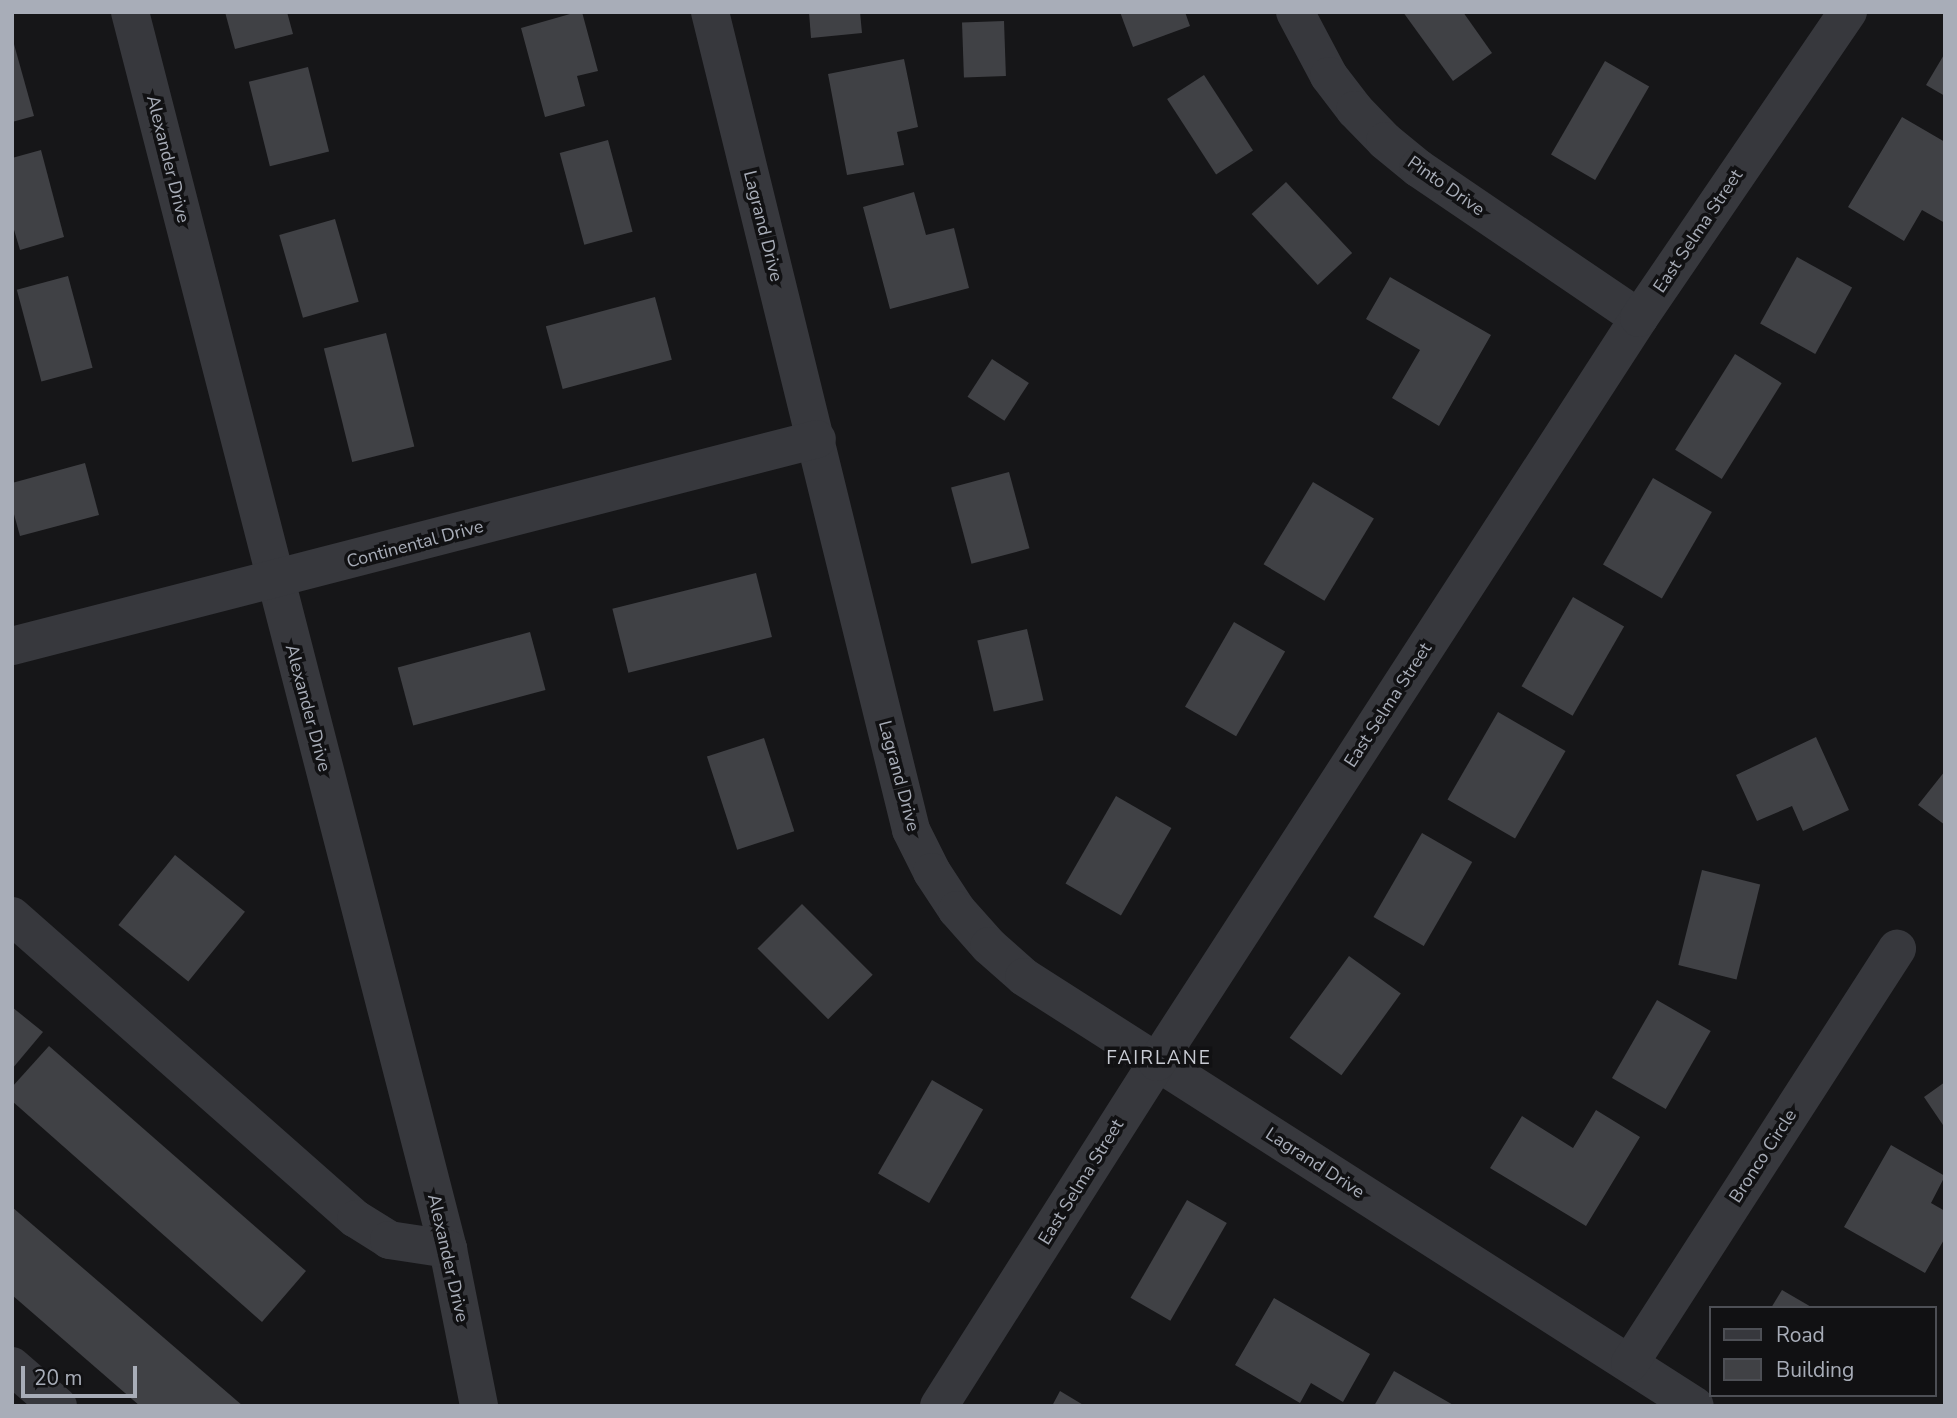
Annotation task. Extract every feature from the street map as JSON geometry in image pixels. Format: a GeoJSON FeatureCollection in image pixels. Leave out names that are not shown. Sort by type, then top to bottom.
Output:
{"type":"FeatureCollection","features":[{"type":"Feature","properties":{"kind":"street","name":"Alexander Drive"},"geometry":{"type":"LineString","coordinates":[[130,12],[448,1249],[479,1406]]}},
{"type":"Feature","properties":{"kind":"street","name":"Lagrand Drive"},"geometry":{"type":"LineString","coordinates":[[710,12],[911,830],[932,872],[957,910],[989,946],[1024,977],[1695,1406]]}},
{"type":"Feature","properties":{"kind":"street","name":"Pinto Drive"},"geometry":{"type":"LineString","coordinates":[[1295,12],[1329,76],[1355,110],[1385,141],[1418,168],[1639,318]]}},
{"type":"Feature","properties":{"kind":"street","name":"East Selma Street"},"geometry":{"type":"LineString","coordinates":[[939,1406],[1157,1062],[1639,318],[1847,12]]}},
{"type":"Feature","properties":{"kind":"street","name":"Continental Drive"},"geometry":{"type":"LineString","coordinates":[[12,646],[817,439]]}},
{"type":"Feature","properties":{"kind":"street"},"geometry":{"type":"LineString","coordinates":[[12,916],[356,1219],[389,1240],[448,1249]]}},
{"type":"Feature","properties":{"kind":"street","name":"Bronco Circle"},"geometry":{"type":"LineString","coordinates":[[1630,1363],[1897,948]]}},
{"type":"Feature","properties":{"kind":"street"},"geometry":{"type":"LineString","coordinates":[[12,1366],[58,1406]]}},
{"type":"Feature","properties":{"kind":"building"},"geometry":{"type":"Polygon","coordinates":[[[225,12],[287,12],[293,34],[235,49],[225,12]]]}},
{"type":"Feature","properties":{"kind":"building"},"geometry":{"type":"Polygon","coordinates":[[[582,12],[598,71],[577,76],[585,106],[545,117],[521,28],[582,12]]]}},
{"type":"Feature","properties":{"kind":"building"},"geometry":{"type":"Polygon","coordinates":[[[809,12],[860,12],[862,33],[811,38],[809,12]]]}},
{"type":"Feature","properties":{"kind":"building"},"geometry":{"type":"Polygon","coordinates":[[[1120,12],[1185,12],[1190,26],[1133,47],[1120,12]]]}},
{"type":"Feature","properties":{"kind":"building"},"geometry":{"type":"Polygon","coordinates":[[[1403,12],[1463,12],[1492,53],[1453,81],[1403,12]]]}},
{"type":"Feature","properties":{"kind":"building"},"geometry":{"type":"Polygon","coordinates":[[[1004,21],[1006,76],[964,77],[962,22],[1004,21]]]}},
{"type":"Feature","properties":{"kind":"building"},"geometry":{"type":"Polygon","coordinates":[[[12,37],[34,116],[12,122],[12,37]]]}},
{"type":"Feature","properties":{"kind":"building"},"geometry":{"type":"Polygon","coordinates":[[[1945,53],[1945,96],[1926,85],[1945,53]]]}},
{"type":"Feature","properties":{"kind":"building"},"geometry":{"type":"Polygon","coordinates":[[[904,59],[918,127],[897,132],[904,165],[847,175],[828,74],[904,59]]]}},
{"type":"Feature","properties":{"kind":"building"},"geometry":{"type":"Polygon","coordinates":[[[1605,61],[1649,86],[1595,180],[1551,155],[1605,61]]]}},
{"type":"Feature","properties":{"kind":"building"},"geometry":{"type":"Polygon","coordinates":[[[308,67],[329,151],[270,166],[249,82],[308,67]]]}},
{"type":"Feature","properties":{"kind":"building"},"geometry":{"type":"Polygon","coordinates":[[[1204,75],[1253,150],[1216,174],[1167,99],[1204,75]]]}},
{"type":"Feature","properties":{"kind":"building"},"geometry":{"type":"Polygon","coordinates":[[[1902,117],[1945,142],[1945,223],[1922,210],[1904,241],[1848,207],[1902,117]]]}},
{"type":"Feature","properties":{"kind":"building"},"geometry":{"type":"Polygon","coordinates":[[[608,140],[633,232],[584,245],[560,153],[608,140]]]}},
{"type":"Feature","properties":{"kind":"building"},"geometry":{"type":"Polygon","coordinates":[[[41,150],[64,237],[20,250],[12,223],[12,158],[41,150]]]}},
{"type":"Feature","properties":{"kind":"building"},"geometry":{"type":"Polygon","coordinates":[[[1286,182],[1352,253],[1318,285],[1252,214],[1286,182]]]}},
{"type":"Feature","properties":{"kind":"building"},"geometry":{"type":"Polygon","coordinates":[[[914,192],[926,235],[954,228],[969,288],[890,309],[863,207],[914,192]]]}},
{"type":"Feature","properties":{"kind":"building"},"geometry":{"type":"Polygon","coordinates":[[[335,219],[359,302],[303,318],[279,235],[335,219]]]}},
{"type":"Feature","properties":{"kind":"building"},"geometry":{"type":"Polygon","coordinates":[[[1797,257],[1852,288],[1815,354],[1760,323],[1797,257]]]}},
{"type":"Feature","properties":{"kind":"building"},"geometry":{"type":"Polygon","coordinates":[[[68,276],[93,368],[41,381],[17,290],[68,276]]]}},
{"type":"Feature","properties":{"kind":"building"},"geometry":{"type":"Polygon","coordinates":[[[1390,277],[1491,335],[1439,426],[1392,398],[1420,350],[1366,319],[1390,277]]]}},
{"type":"Feature","properties":{"kind":"building"},"geometry":{"type":"Polygon","coordinates":[[[655,297],[672,360],[563,389],[546,326],[655,297]]]}},
{"type":"Feature","properties":{"kind":"building"},"geometry":{"type":"Polygon","coordinates":[[[386,333],[414,447],[352,462],[324,348],[386,333]]]}},
{"type":"Feature","properties":{"kind":"building"},"geometry":{"type":"Polygon","coordinates":[[[1735,354],[1782,383],[1722,479],[1675,450],[1735,354]]]}},
{"type":"Feature","properties":{"kind":"building"},"geometry":{"type":"Polygon","coordinates":[[[992,359],[1029,383],[1004,421],[967,397],[992,359]]]}},
{"type":"Feature","properties":{"kind":"building"},"geometry":{"type":"Polygon","coordinates":[[[85,463],[99,515],[20,536],[12,507],[12,483],[85,463]]]}},
{"type":"Feature","properties":{"kind":"building"},"geometry":{"type":"Polygon","coordinates":[[[1009,472],[1029,548],[971,564],[951,488],[1009,472]]]}},
{"type":"Feature","properties":{"kind":"building"},"geometry":{"type":"Polygon","coordinates":[[[1653,478],[1712,512],[1662,599],[1603,565],[1653,478]]]}},
{"type":"Feature","properties":{"kind":"building"},"geometry":{"type":"Polygon","coordinates":[[[1313,482],[1374,519],[1324,601],[1264,564],[1313,482]]]}},
{"type":"Feature","properties":{"kind":"building"},"geometry":{"type":"Polygon","coordinates":[[[756,573],[772,637],[628,673],[612,609],[756,573]]]}},
{"type":"Feature","properties":{"kind":"building"},"geometry":{"type":"Polygon","coordinates":[[[1573,597],[1624,626],[1573,716],[1522,686],[1573,597]]]}},
{"type":"Feature","properties":{"kind":"building"},"geometry":{"type":"Polygon","coordinates":[[[1234,622],[1285,651],[1236,736],[1185,707],[1234,622]]]}},
{"type":"Feature","properties":{"kind":"building"},"geometry":{"type":"Polygon","coordinates":[[[1027,629],[1043,700],[994,712],[977,640],[1027,629]]]}},
{"type":"Feature","properties":{"kind":"building"},"geometry":{"type":"Polygon","coordinates":[[[530,632],[546,690],[413,725],[398,667],[530,632]]]}},
{"type":"Feature","properties":{"kind":"building"},"geometry":{"type":"Polygon","coordinates":[[[1498,712],[1566,751],[1515,838],[1448,799],[1498,712]]]}},
{"type":"Feature","properties":{"kind":"building"},"geometry":{"type":"Polygon","coordinates":[[[1816,737],[1849,810],[1803,831],[1792,806],[1757,821],[1736,775],[1816,737]]]}},
{"type":"Feature","properties":{"kind":"building"},"geometry":{"type":"Polygon","coordinates":[[[764,738],[794,831],[737,850],[707,757],[764,738]]]}},
{"type":"Feature","properties":{"kind":"building"},"geometry":{"type":"Polygon","coordinates":[[[1945,771],[1945,825],[1918,805],[1945,771]]]}},
{"type":"Feature","properties":{"kind":"building"},"geometry":{"type":"Polygon","coordinates":[[[1116,796],[1171,828],[1121,915],[1066,883],[1116,796]]]}},
{"type":"Feature","properties":{"kind":"building"},"geometry":{"type":"Polygon","coordinates":[[[1422,833],[1472,862],[1424,946],[1374,917],[1422,833]]]}},
{"type":"Feature","properties":{"kind":"building"},"geometry":{"type":"Polygon","coordinates":[[[175,855],[245,912],[188,982],[118,925],[175,855]]]}},
{"type":"Feature","properties":{"kind":"building"},"geometry":{"type":"Polygon","coordinates":[[[1702,870],[1760,885],[1737,980],[1678,965],[1702,870]]]}},
{"type":"Feature","properties":{"kind":"building"},"geometry":{"type":"Polygon","coordinates":[[[802,904],[873,975],[828,1019],[757,949],[802,904]]]}},
{"type":"Feature","properties":{"kind":"building"},"geometry":{"type":"Polygon","coordinates":[[[1349,956],[1401,994],[1341,1075],[1290,1038],[1349,956]]]}},
{"type":"Feature","properties":{"kind":"building"},"geometry":{"type":"Polygon","coordinates":[[[1657,1000],[1711,1031],[1666,1109],[1612,1078],[1657,1000]]]}},
{"type":"Feature","properties":{"kind":"building"},"geometry":{"type":"Polygon","coordinates":[[[12,1007],[43,1032],[12,1069],[12,1007]]]}},
{"type":"Feature","properties":{"kind":"building"},"geometry":{"type":"Polygon","coordinates":[[[49,1046],[306,1271],[262,1322],[12,1101],[12,1087],[49,1046]]]}},
{"type":"Feature","properties":{"kind":"building"},"geometry":{"type":"Polygon","coordinates":[[[932,1080],[983,1110],[929,1203],[878,1174],[932,1080]]]}},
{"type":"Feature","properties":{"kind":"building"},"geometry":{"type":"Polygon","coordinates":[[[1945,1082],[1945,1128],[1924,1097],[1945,1082]]]}},
{"type":"Feature","properties":{"kind":"building"},"geometry":{"type":"Polygon","coordinates":[[[1596,1110],[1640,1137],[1586,1226],[1490,1168],[1522,1116],[1573,1148],[1596,1110]]]}},
{"type":"Feature","properties":{"kind":"building"},"geometry":{"type":"Polygon","coordinates":[[[1891,1145],[1945,1176],[1931,1203],[1945,1211],[1945,1238],[1925,1273],[1844,1227],[1891,1145]]]}},
{"type":"Feature","properties":{"kind":"building"},"geometry":{"type":"Polygon","coordinates":[[[1187,1200],[1227,1223],[1170,1321],[1130,1298],[1187,1200]]]}},
{"type":"Feature","properties":{"kind":"building"},"geometry":{"type":"Polygon","coordinates":[[[12,1207],[243,1406],[140,1406],[12,1295],[12,1207]]]}},
{"type":"Feature","properties":{"kind":"building"},"geometry":{"type":"Polygon","coordinates":[[[1782,1290],[1810,1306],[1772,1306],[1782,1290]]]}},
{"type":"Feature","properties":{"kind":"building"},"geometry":{"type":"Polygon","coordinates":[[[1274,1298],[1370,1354],[1343,1402],[1311,1383],[1300,1403],[1235,1365],[1274,1298]]]}},
{"type":"Feature","properties":{"kind":"building"},"geometry":{"type":"Polygon","coordinates":[[[1394,1371],[1455,1406],[1374,1406],[1394,1371]]]}},
{"type":"Feature","properties":{"kind":"building"},"geometry":{"type":"Polygon","coordinates":[[[1060,1391],[1085,1406],[1052,1406],[1060,1391]]]}},
{"type":"Feature","properties":{"kind":"district","name":"FAIRLANE"},"geometry":{"type":"Point","coordinates":[1159,1059]}}]}
